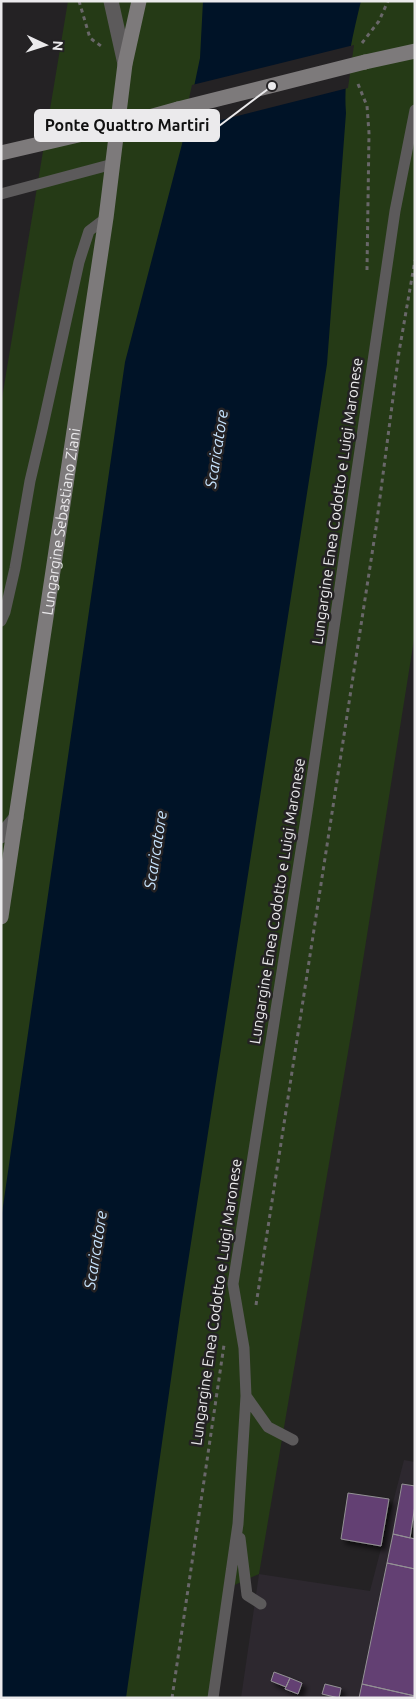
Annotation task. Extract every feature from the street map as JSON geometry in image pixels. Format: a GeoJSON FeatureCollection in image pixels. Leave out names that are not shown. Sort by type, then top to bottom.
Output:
{"type":"FeatureCollection","features":[{"type":"Feature","properties":{"kind":"street"},"geometry":{"type":"LineString","coordinates":[[111,1],[125,64]]}},
{"type":"Feature","properties":{"kind":"street","name":"Lungargine Sebastiano Ziani"},"geometry":{"type":"LineString","coordinates":[[1,917],[106,218],[125,64],[139,1]]}},
{"type":"Feature","properties":{"kind":"street"},"geometry":{"type":"LineString","coordinates":[[1,153],[117,126],[415,50]]}},
{"type":"Feature","properties":{"kind":"street"},"geometry":{"type":"LineString","coordinates":[[1,836],[16,818]]}},
{"type":"Feature","properties":{"kind":"lane","name":"Lungargine Enea Codotto e Luigi Maronese"},"geometry":{"type":"LineString","coordinates":[[238,1524],[246,1396],[244,1348],[233,1284],[308,802],[395,211],[415,110]]}},
{"type":"Feature","properties":{"kind":"lane"},"geometry":{"type":"LineString","coordinates":[[1,194],[113,164]]}},
{"type":"Feature","properties":{"kind":"lane"},"geometry":{"type":"LineString","coordinates":[[1,621],[5,612],[15,568],[30,481],[79,262],[89,231],[106,218]]}},
{"type":"Feature","properties":{"kind":"lane"},"geometry":{"type":"LineString","coordinates":[[246,1396],[268,1427],[293,1440]]}},
{"type":"Feature","properties":{"kind":"lane"},"geometry":{"type":"LineString","coordinates":[[238,1524],[247,1595],[261,1604]]}},
{"type":"Feature","properties":{"kind":"lane"},"geometry":{"type":"LineString","coordinates":[[213,1698],[238,1524]]}},
{"type":"Feature","properties":{"kind":"path"},"geometry":{"type":"LineString","coordinates":[[79,1],[90,38]]}},
{"type":"Feature","properties":{"kind":"path"},"geometry":{"type":"LineString","coordinates":[[369,35],[379,21],[388,1]]}},
{"type":"Feature","properties":{"kind":"path"},"geometry":{"type":"LineString","coordinates":[[357,86],[367,106],[369,133],[367,276]]}},
{"type":"Feature","properties":{"kind":"path"},"geometry":{"type":"LineString","coordinates":[[254,1312],[376,528],[400,352],[415,260]]}},
{"type":"Feature","properties":{"kind":"path","name":"Lungargine Enea Codotto e Luigi Maronese"},"geometry":{"type":"LineString","coordinates":[[172,1698],[225,1341]]}},
{"type":"Feature","properties":{"kind":"shaded area"},"geometry":{"type":"Polygon","coordinates":[[[404,1460],[415,1462],[415,1698],[241,1698],[259,1574],[370,1591],[404,1460]]]}},
{"type":"Feature","properties":{"kind":"green space"},"geometry":{"type":"Polygon","coordinates":[[[68,1],[415,1],[415,633],[354,1017],[259,1574],[228,1588],[214,1698],[1,1698],[1,404],[68,1]]]}},
{"type":"Feature","properties":{"kind":"water","name":"Scaricatore"},"geometry":{"type":"Polygon","coordinates":[[[203,1],[361,1],[347,71],[346,113],[327,364],[182,1301],[126,1698],[1,1698],[1,1220],[125,362],[182,144],[200,58],[203,1]]]}},
{"type":"Feature","properties":{"kind":"pier"},"geometry":{"type":"Polygon","coordinates":[[[354,45],[348,88],[182,130],[192,85],[354,45]]]}},
{"type":"Feature","properties":{"kind":"building"},"geometry":{"type":"Polygon","coordinates":[[[402,1484],[415,1486],[415,1505],[410,1538],[393,1534],[402,1484]]]}},
{"type":"Feature","properties":{"kind":"building"},"geometry":{"type":"Polygon","coordinates":[[[348,1493],[389,1499],[381,1546],[341,1539],[348,1493]]]}},
{"type":"Feature","properties":{"kind":"building"},"geometry":{"type":"Polygon","coordinates":[[[393,1534],[415,1539],[415,1569],[387,1563],[393,1534]]]}},
{"type":"Feature","properties":{"kind":"building"},"geometry":{"type":"Polygon","coordinates":[[[387,1563],[415,1569],[415,1696],[362,1684],[387,1563]]]}},
{"type":"Feature","properties":{"kind":"building"},"geometry":{"type":"Polygon","coordinates":[[[274,1672],[290,1678],[286,1687],[271,1681],[274,1672]]]}},
{"type":"Feature","properties":{"kind":"building"},"geometry":{"type":"Polygon","coordinates":[[[290,1678],[302,1683],[298,1694],[285,1689],[290,1678]]]}},
{"type":"Feature","properties":{"kind":"building"},"geometry":{"type":"Polygon","coordinates":[[[325,1684],[341,1688],[339,1698],[322,1694],[325,1684]]]}},
{"type":"Feature","properties":{"kind":"building"},"geometry":{"type":"Polygon","coordinates":[[[362,1684],[415,1696],[415,1698],[359,1698],[362,1684]]]}},
{"type":"Feature","properties":{"kind":"place","name":"Ponte Quattro Martiri"},"geometry":{"type":"Point","coordinates":[272,86]}}]}
